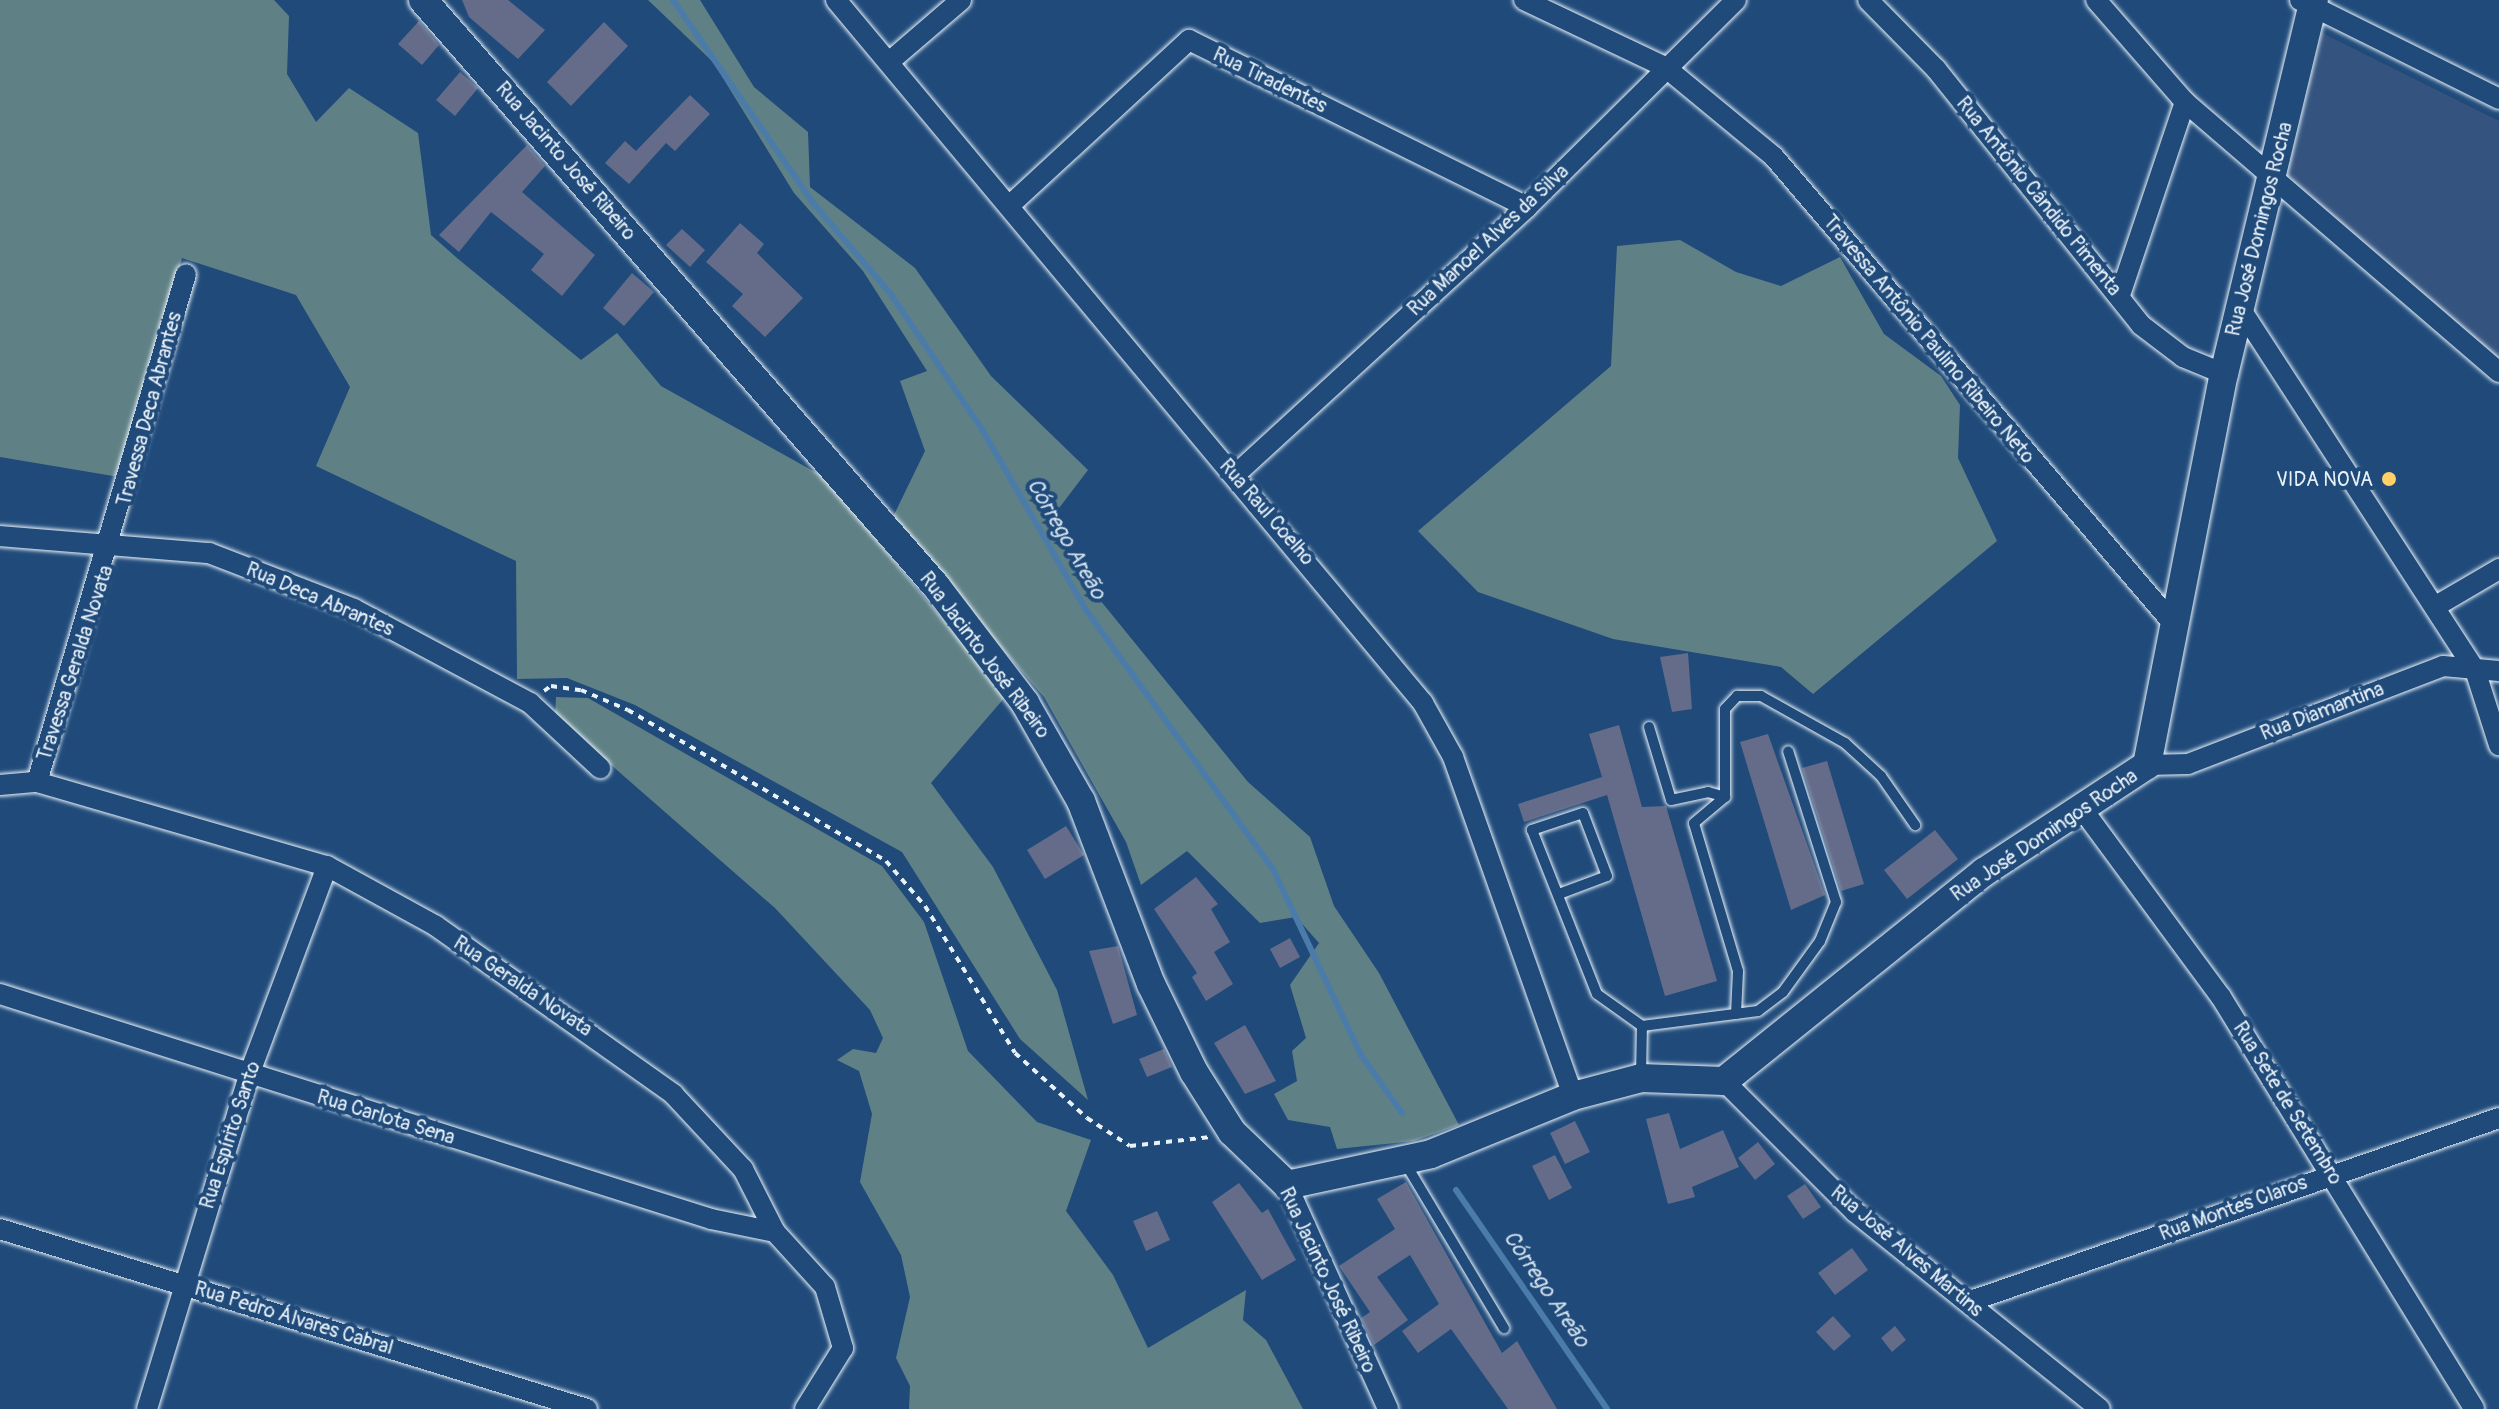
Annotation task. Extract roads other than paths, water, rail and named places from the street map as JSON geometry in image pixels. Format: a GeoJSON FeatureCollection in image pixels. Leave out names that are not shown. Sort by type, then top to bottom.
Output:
{"type":"FeatureCollection","features":[{"type":"Feature","properties":{"kind":"street","name":"Rua Jacinto José Ribeiro"},"geometry":{"type":"LineString","coordinates":[[423,0],[936,586],[1025,703],[1081,801],[1151,984],[1232,1132],[1287,1185],[1388,1409]]}},
{"type":"Feature","properties":{"kind":"street","name":"Rua Raul Coelho"},"geometry":{"type":"LineString","coordinates":[[836,0],[1402,672],[1453,757],[1573,1096]]}},
{"type":"Feature","properties":{"kind":"street"},"geometry":{"type":"LineString","coordinates":[[889,62],[961,0]]}},
{"type":"Feature","properties":{"kind":"street","name":"Travessa Antônio Paulino Ribeiro Neto"},"geometry":{"type":"LineString","coordinates":[[1524,0],[1665,67],[1792,176],[2177,628]]}},
{"type":"Feature","properties":{"kind":"street","name":"Rua Manoel Alves da Silva"},"geometry":{"type":"LineString","coordinates":[[1235,475],[1527,207],[1736,0]]}},
{"type":"Feature","properties":{"kind":"street","name":"Rua Antônio Cândido Pimenta"},"geometry":{"type":"LineString","coordinates":[[1868,0],[1936,69],[2120,295],[2172,349],[2224,374]]}},
{"type":"Feature","properties":{"kind":"street"},"geometry":{"type":"LineString","coordinates":[[2096,0],[2185,102],[2272,181],[2499,372]]}},
{"type":"Feature","properties":{"kind":"street"},"geometry":{"type":"LineString","coordinates":[[2309,2],[2499,99]]}},
{"type":"Feature","properties":{"kind":"street","name":"Rua José Domingos Rocha"},"geometry":{"type":"LineString","coordinates":[[1724,1081],[1984,872],[2083,810],[2147,765],[2177,628],[2224,374],[2272,181],[2309,2]]}},
{"type":"Feature","properties":{"kind":"street","name":"Rua Tiradentes"},"geometry":{"type":"LineString","coordinates":[[1009,206],[1189,40],[1527,207]]}},
{"type":"Feature","properties":{"kind":"street"},"geometry":{"type":"LineString","coordinates":[[2120,295],[2185,102]]}},
{"type":"Feature","properties":{"kind":"street","name":"Travessa Deca Abrantes"},"geometry":{"type":"LineString","coordinates":[[112,544],[186,274]]}},
{"type":"Feature","properties":{"kind":"street"},"geometry":{"type":"LineString","coordinates":[[2240,308],[2475,670],[2499,745]]}},
{"type":"Feature","properties":{"kind":"street","name":"Rua Deca Abrantes"},"geometry":{"type":"LineString","coordinates":[[0,536],[209,553],[354,609],[530,703],[600,768]]}},
{"type":"Feature","properties":{"kind":"street","name":"Travessa Geralda Novata"},"geometry":{"type":"LineString","coordinates":[[37,782],[112,544]]}},
{"type":"Feature","properties":{"kind":"street"},"geometry":{"type":"LineString","coordinates":[[2436,606],[2499,569]]}},
{"type":"Feature","properties":{"kind":"street","name":"Rua Diamantina"},"geometry":{"type":"LineString","coordinates":[[2147,765],[2188,764],[2443,666],[2499,671]]}},
{"type":"Feature","properties":{"kind":"street","name":"Rua Geralda Novata"},"geometry":{"type":"LineString","coordinates":[[2,791],[37,782],[327,866],[436,926],[673,1094],[743,1169],[775,1232],[825,1287],[844,1334],[839,1360],[805,1409]]}},
{"type":"Feature","properties":{"kind":"street","name":"Rua Sete de Setembro"},"geometry":{"type":"LineString","coordinates":[[2083,810],[2221,997],[2332,1173],[2474,1409]]}},
{"type":"Feature","properties":{"kind":"street","name":"Rua Espírito Santo"},"geometry":{"type":"LineString","coordinates":[[147,1409],[182,1283],[249,1075],[327,866]]}},
{"type":"Feature","properties":{"kind":"street","name":"Rua Carlota Sena"},"geometry":{"type":"LineString","coordinates":[[0,994],[711,1219],[775,1232]]}},
{"type":"Feature","properties":{"kind":"street"},"geometry":{"type":"LineString","coordinates":[[1287,1185],[1404,1160],[1573,1096],[1641,1078],[1691,1086],[1724,1081]]}},
{"type":"Feature","properties":{"kind":"street","name":"Rua José Alves Martins"},"geometry":{"type":"LineString","coordinates":[[1724,1081],[1855,1212],[2100,1409]]}},
{"type":"Feature","properties":{"kind":"street","name":"Rua Montes Claros"},"geometry":{"type":"LineString","coordinates":[[1968,1302],[2332,1173],[2498,1122]]}},
{"type":"Feature","properties":{"kind":"street","name":"Rua Pedro Álvares Cabral"},"geometry":{"type":"LineString","coordinates":[[0,1229],[587,1409]]}},
{"type":"Feature","properties":{"kind":"lane"},"geometry":{"type":"LineString","coordinates":[[1725,797],[1725,709],[1737,696],[1761,696],[1845,743],[1881,776],[1915,825]]}},
{"type":"Feature","properties":{"kind":"lane"},"geometry":{"type":"LineString","coordinates":[[1649,727],[1671,800],[1708,792],[1725,797]]}},
{"type":"Feature","properties":{"kind":"lane"},"geometry":{"type":"LineString","coordinates":[[1559,894],[1607,876],[1583,813],[1532,830],[1597,994],[1642,1026],[1758,1011],[1783,992],[1820,941],[1836,902],[1788,751]]}},
{"type":"Feature","properties":{"kind":"lane"},"geometry":{"type":"LineString","coordinates":[[1725,797],[1694,823],[1738,971],[1736,1014]]}},
{"type":"Feature","properties":{"kind":"lane"},"geometry":{"type":"LineString","coordinates":[[1641,1078],[1642,1026]]}},
{"type":"Feature","properties":{"kind":"lane"},"geometry":{"type":"LineString","coordinates":[[1404,1160],[1504,1328]]}},
{"type":"Feature","properties":{"kind":"waterway","name":"Córrego Areão"},"geometry":{"type":"LineString","coordinates":[[673,0],[813,203],[890,293],[983,431],[1086,610],[1273,869],[1361,1055],[1402,1113]]}},
{"type":"Feature","properties":{"kind":"waterway","name":"Córrego Areão"},"geometry":{"type":"LineString","coordinates":[[1456,1190],[1607,1409]]}},
{"type":"Feature","properties":{"kind":"place","name":"VIDA NOVA"},"geometry":{"type":"Point","coordinates":[2389,479]}}]}
